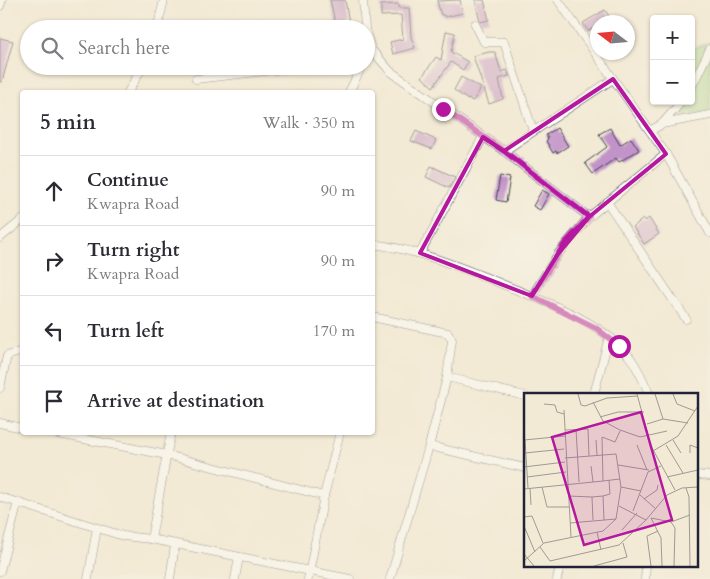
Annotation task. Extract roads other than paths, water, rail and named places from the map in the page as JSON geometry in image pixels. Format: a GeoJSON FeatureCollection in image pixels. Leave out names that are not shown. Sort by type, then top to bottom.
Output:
{"type":"FeatureCollection","features":[{"type":"Feature","properties":{"kind":"street"},"geometry":{"type":"LineString","coordinates":[[0,6],[2,0]]}},
{"type":"Feature","properties":{"kind":"street"},"geometry":{"type":"LineString","coordinates":[[159,20],[164,0]]}},
{"type":"Feature","properties":{"kind":"street"},"geometry":{"type":"LineString","coordinates":[[363,0],[364,20]]}},
{"type":"Feature","properties":{"kind":"street"},"geometry":{"type":"LineString","coordinates":[[558,0],[666,154],[710,233]]}},
{"type":"Feature","properties":{"kind":"street"},"geometry":{"type":"LineString","coordinates":[[475,24],[484,42],[504,42],[533,131]]}},
{"type":"Feature","properties":{"kind":"street"},"geometry":{"type":"LineString","coordinates":[[695,80],[710,49]]}},
{"type":"Feature","properties":{"kind":"street"},"geometry":{"type":"LineString","coordinates":[[375,54],[390,71],[504,151],[589,217]]}},
{"type":"Feature","properties":{"kind":"street"},"geometry":{"type":"LineString","coordinates":[[129,90],[138,75]]}},
{"type":"Feature","properties":{"kind":"street"},"geometry":{"type":"LineString","coordinates":[[196,79],[231,75]]}},
{"type":"Feature","properties":{"kind":"street"},"geometry":{"type":"LineString","coordinates":[[350,90],[358,75]]}},
{"type":"Feature","properties":{"kind":"street"},"geometry":{"type":"LineString","coordinates":[[504,151],[613,79]]}},
{"type":"Feature","properties":{"kind":"street"},"geometry":{"type":"LineString","coordinates":[[650,131],[662,124],[679,105]]}},
{"type":"Feature","properties":{"kind":"street"},"geometry":{"type":"LineString","coordinates":[[662,124],[710,115]]}},
{"type":"Feature","properties":{"kind":"street"},"geometry":{"type":"LineString","coordinates":[[420,253],[483,136]]}},
{"type":"Feature","properties":{"kind":"street"},"geometry":{"type":"LineString","coordinates":[[532,296],[564,245],[589,217],[666,154]]}},
{"type":"Feature","properties":{"kind":"street"},"geometry":{"type":"LineString","coordinates":[[607,202],[686,318]]}},
{"type":"Feature","properties":{"kind":"street"},"geometry":{"type":"LineString","coordinates":[[0,238],[20,222]]}},
{"type":"Feature","properties":{"kind":"street"},"geometry":{"type":"LineString","coordinates":[[375,245],[420,253],[532,296],[564,311],[609,337],[636,366],[649,393]]}},
{"type":"Feature","properties":{"kind":"street"},"geometry":{"type":"LineString","coordinates":[[375,318],[448,332],[452,340],[447,378],[390,579]]}},
{"type":"Feature","properties":{"kind":"street"},"geometry":{"type":"LineString","coordinates":[[594,393],[609,337]]}},
{"type":"Feature","properties":{"kind":"street"},"geometry":{"type":"LineString","coordinates":[[0,388],[7,356],[20,352]]}},
{"type":"Feature","properties":{"kind":"street"},"geometry":{"type":"LineString","coordinates":[[447,378],[524,396]]}},
{"type":"Feature","properties":{"kind":"street"},"geometry":{"type":"LineString","coordinates":[[0,423],[20,428]]}},
{"type":"Feature","properties":{"kind":"street"},"geometry":{"type":"LineString","coordinates":[[64,435],[167,455],[324,496]]}},
{"type":"Feature","properties":{"kind":"street"},"geometry":{"type":"LineString","coordinates":[[151,539],[170,435]]}},
{"type":"Feature","properties":{"kind":"street"},"geometry":{"type":"LineString","coordinates":[[308,575],[324,496],[339,435]]}},
{"type":"Feature","properties":{"kind":"street"},"geometry":{"type":"LineString","coordinates":[[429,446],[524,468]]}},
{"type":"Feature","properties":{"kind":"street"},"geometry":{"type":"LineString","coordinates":[[0,498],[123,536],[151,539],[308,575],[350,579]]}},
{"type":"Feature","properties":{"kind":"street"},"geometry":{"type":"LineString","coordinates":[[0,572],[18,502]]}},
{"type":"Feature","properties":{"kind":"street"},"geometry":{"type":"LineString","coordinates":[[88,579],[96,528]]}},
{"type":"Feature","properties":{"kind":"street"},"geometry":{"type":"LineString","coordinates":[[170,579],[175,545]]}},
{"type":"Feature","properties":{"kind":"street"},"geometry":{"type":"LineString","coordinates":[[235,579],[239,558]]}},
{"type":"Feature","properties":{"kind":"street"},"geometry":{"type":"LineString","coordinates":[[557,579],[560,566]]}},
{"type":"Feature","properties":{"kind":"street"},"geometry":{"type":"LineString","coordinates":[[645,579],[646,566]]}}]}
